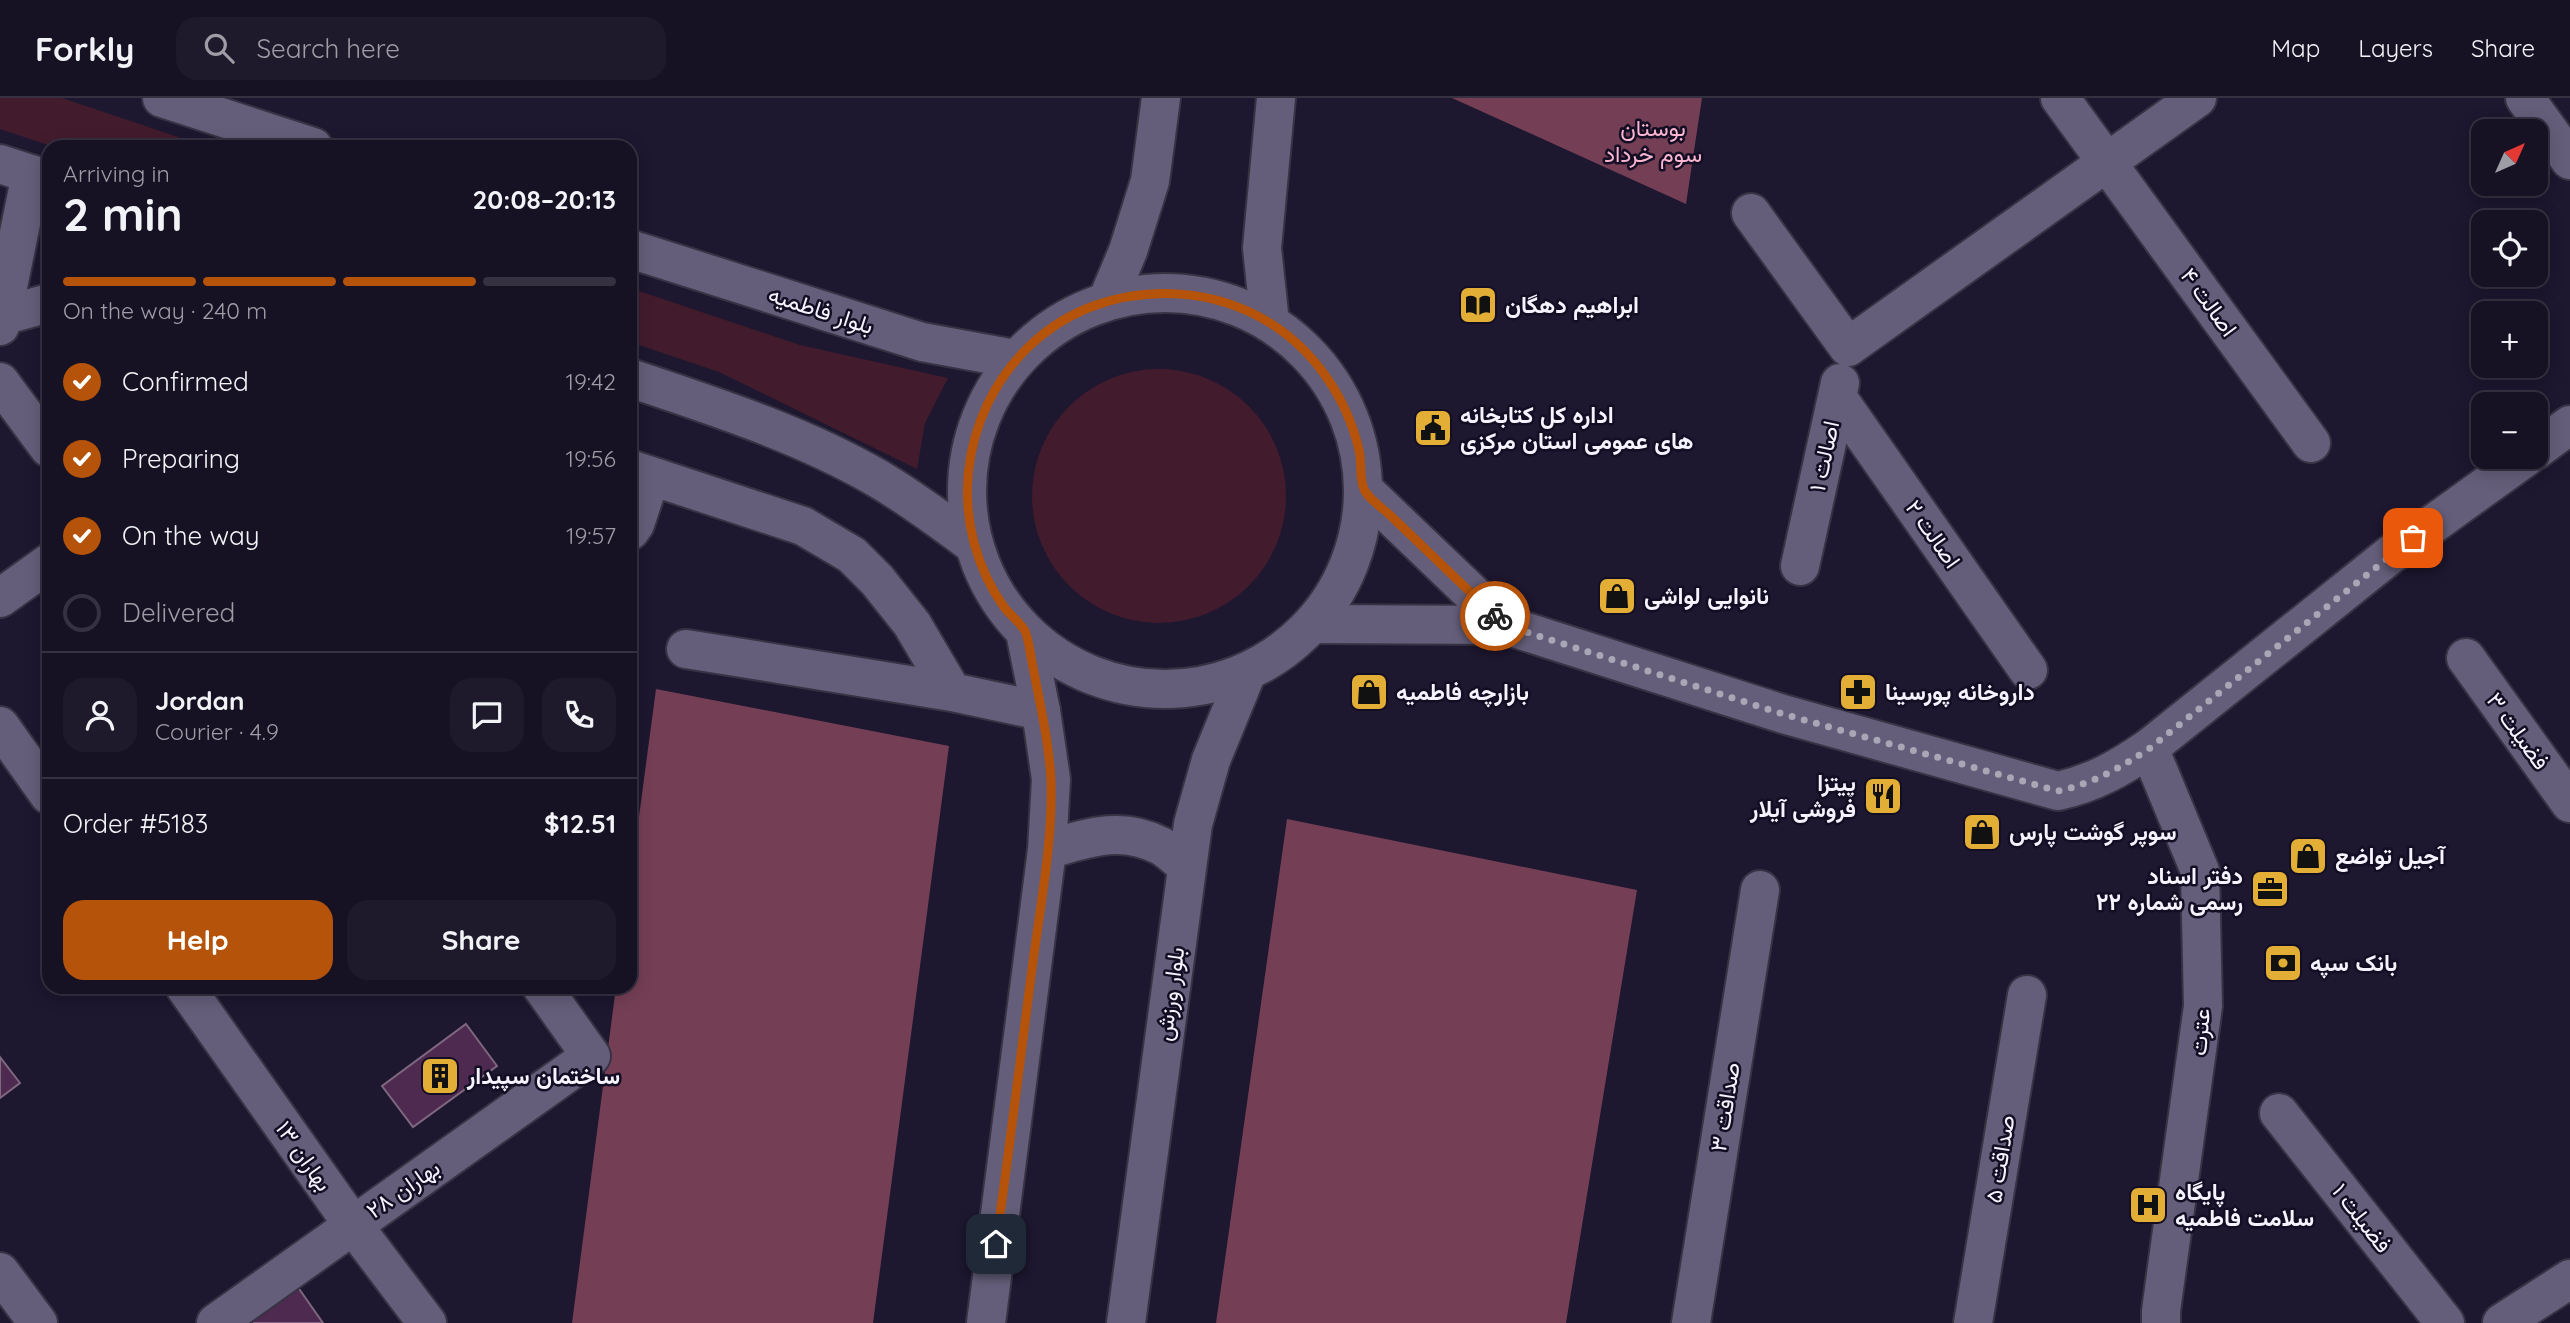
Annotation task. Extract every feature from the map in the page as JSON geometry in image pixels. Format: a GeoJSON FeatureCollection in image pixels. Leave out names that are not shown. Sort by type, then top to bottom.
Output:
{"type":"FeatureCollection","features":[{"type":"Feature","properties":{"kind":"street"},"geometry":{"type":"LineString","coordinates":[[162,98],[291,140]]}},
{"type":"Feature","properties":{"kind":"street"},"geometry":{"type":"LineString","coordinates":[[1107,301],[1128,251],[1150,181],[1161,98]]}},
{"type":"Feature","properties":{"kind":"street"},"geometry":{"type":"LineString","coordinates":[[1270,323],[1262,248],[1276,98]]}},
{"type":"Feature","properties":{"kind":"street","name":"اصالت ۴"},"geometry":{"type":"LineString","coordinates":[[2060,98],[2311,443]]}},
{"type":"Feature","properties":{"kind":"street"},"geometry":{"type":"LineString","coordinates":[[1751,213],[1848,347],[2197,98]]}},
{"type":"Feature","properties":{"kind":"street"},"geometry":{"type":"LineString","coordinates":[[2525,98],[2570,160]]}},
{"type":"Feature","properties":{"kind":"street"},"geometry":{"type":"LineString","coordinates":[[1,321],[27,173]]}},
{"type":"Feature","properties":{"kind":"street","name":"بلوار فاطمیه"},"geometry":{"type":"LineString","coordinates":[[637,250],[922,342],[1015,359]]}},
{"type":"Feature","properties":{"kind":"street"},"geometry":{"type":"LineString","coordinates":[[1148,293],[1191,294],[1232,305],[1270,323],[1302,348],[1328,378],[1348,413],[1359,451],[1364,490],[1361,527],[1351,563],[1335,596],[1313,624],[1283,652],[1247,673],[1210,685],[1170,690],[1130,687],[1092,676],[1056,657],[1025,632],[1003,606],[986,576],[974,545],[967,506],[968,466],[977,428],[992,391],[1015,359],[1042,334],[1073,314],[1107,301],[1148,293]]}},
{"type":"Feature","properties":{"kind":"street"},"geometry":{"type":"LineString","coordinates":[[1,321],[42,306]]}},
{"type":"Feature","properties":{"kind":"street","name":"اصالت ۱"},"geometry":{"type":"LineString","coordinates":[[1800,566],[1848,347]]}},
{"type":"Feature","properties":{"kind":"street"},"geometry":{"type":"LineString","coordinates":[[637,380],[707,404],[815,447],[876,477],[925,508],[974,545]]}},
{"type":"Feature","properties":{"kind":"street"},"geometry":{"type":"LineString","coordinates":[[0,382],[42,439]]}},
{"type":"Feature","properties":{"kind":"street","name":"اصالت ۲"},"geometry":{"type":"LineString","coordinates":[[1837,397],[2028,670]]}},
{"type":"Feature","properties":{"kind":"street"},"geometry":{"type":"LineString","coordinates":[[2548,441],[2570,425]]}},
{"type":"Feature","properties":{"kind":"street"},"geometry":{"type":"LineString","coordinates":[[1313,624],[1504,625],[1783,714],[2058,791],[2108,775],[2150,748],[2390,555],[2509,469]]}},
{"type":"Feature","properties":{"kind":"street"},"geometry":{"type":"LineString","coordinates":[[637,507],[641,473],[803,526],[852,555],[877,580],[912,624],[952,692]]}},
{"type":"Feature","properties":{"kind":"street"},"geometry":{"type":"LineString","coordinates":[[1364,490],[1504,625]]}},
{"type":"Feature","properties":{"kind":"street"},"geometry":{"type":"LineString","coordinates":[[0,598],[42,568]]}},
{"type":"Feature","properties":{"kind":"street"},"geometry":{"type":"LineString","coordinates":[[986,1323],[1047,850],[1051,779],[1025,632]]}},
{"type":"Feature","properties":{"kind":"street"},"geometry":{"type":"LineString","coordinates":[[686,649],[952,692],[1041,711]]}},
{"type":"Feature","properties":{"kind":"street","name":"فضیلت ۳"},"geometry":{"type":"LineString","coordinates":[[2466,659],[2570,803]]}},
{"type":"Feature","properties":{"kind":"street","name":"بلوار ورزش"},"geometry":{"type":"LineString","coordinates":[[1126,1323],[1187,867],[1199,797],[1211,760],[1247,673]]}},
{"type":"Feature","properties":{"kind":"street"},"geometry":{"type":"LineString","coordinates":[[0,726],[42,785]]}},
{"type":"Feature","properties":{"kind":"street","name":"عترت"},"geometry":{"type":"LineString","coordinates":[[2150,748],[2200,871],[2203,1006],[2161,1323]]}},
{"type":"Feature","properties":{"kind":"street"},"geometry":{"type":"LineString","coordinates":[[1047,850],[1088,837],[1122,833],[1161,846],[1187,867]]}},
{"type":"Feature","properties":{"kind":"street","name":"صداقت ۳"},"geometry":{"type":"LineString","coordinates":[[1690,1323],[1760,890]]}},
{"type":"Feature","properties":{"kind":"street","name":"بهاران ۱۳"},"geometry":{"type":"LineString","coordinates":[[190,994],[353,1225],[427,1323]]}},
{"type":"Feature","properties":{"kind":"street","name":"بهاران ۲۸"},"geometry":{"type":"LineString","coordinates":[[216,1323],[591,1056],[547,994]]}},
{"type":"Feature","properties":{"kind":"street","name":"صداقت ۵"},"geometry":{"type":"LineString","coordinates":[[1973,1323],[2027,995]]}},
{"type":"Feature","properties":{"kind":"street","name":"فضیلت ۱"},"geometry":{"type":"LineString","coordinates":[[2279,1112],[2445,1323]]}},
{"type":"Feature","properties":{"kind":"street"},"geometry":{"type":"LineString","coordinates":[[0,1272],[38,1323]]}},
{"type":"Feature","properties":{"kind":"street"},"geometry":{"type":"LineString","coordinates":[[2502,1323],[2570,1279]]}},
{"type":"Feature","properties":{"kind":"shaded area"},"geometry":{"type":"Polygon","coordinates":[[[0,98],[62,98],[187,140],[42,140],[42,143],[0,129],[0,98]]]}},
{"type":"Feature","properties":{"kind":"shaded area"},"geometry":{"type":"Polygon","coordinates":[[[637,290],[800,345],[948,378],[925,423],[917,469],[719,372],[637,344],[637,290]]]}},
{"type":"Feature","properties":{"kind":"shaded area"},"geometry":{"type":"Polygon","coordinates":[[[1159,369],[1208,379],[1249,406],[1276,447],[1286,496],[1276,545],[1249,586],[1208,613],[1159,623],[1110,613],[1069,586],[1042,545],[1032,496],[1042,447],[1069,406],[1110,379],[1159,369]]]}},
{"type":"Feature","properties":{"kind":"green space","name":"بوستان سوم خرداد"},"geometry":{"type":"Polygon","coordinates":[[[1452,98],[1702,98],[1686,204],[1452,98]]]}},
{"type":"Feature","properties":{"kind":"green space"},"geometry":{"type":"Polygon","coordinates":[[[656,689],[949,746],[873,1323],[572,1323],[615,994],[637,994],[637,832],[656,689]]]}},
{"type":"Feature","properties":{"kind":"green space"},"geometry":{"type":"Polygon","coordinates":[[[1287,819],[1637,890],[1566,1323],[1216,1323],[1287,819]]]}},
{"type":"Feature","properties":{"kind":"building","name":"ساختمان سپیدار"},"geometry":{"type":"Polygon","coordinates":[[[466,1024],[497,1066],[413,1127],[382,1086],[466,1024]]]}},
{"type":"Feature","properties":{"kind":"building"},"geometry":{"type":"Polygon","coordinates":[[[0,1057],[20,1083],[0,1098],[0,1057]]]}},
{"type":"Feature","properties":{"kind":"building"},"geometry":{"type":"Polygon","coordinates":[[[295,1283],[323,1323],[239,1323],[295,1283]]]}},
{"type":"Feature","properties":{"kind":"way so far"},"geometry":{"type":"LineString","coordinates":[[1495,616],[1504,625],[1783,714],[2058,791],[2108,775],[2150,748],[2413,538]]}},
{"type":"Feature","properties":{"kind":"place","name":"ابراهیم دهگان"},"geometry":{"type":"Point","coordinates":[1478,305]}},
{"type":"Feature","properties":{"kind":"place","name":"اداره کل کتابخانه های عمومی استان مرکزی"},"geometry":{"type":"Point","coordinates":[1433,428]}},
{"type":"Feature","properties":{"kind":"place","name":"نانوایی لواشی"},"geometry":{"type":"Point","coordinates":[1617,596]}},
{"type":"Feature","properties":{"kind":"place","name":"بازارچه فاطمیه"},"geometry":{"type":"Point","coordinates":[1369,692]}},
{"type":"Feature","properties":{"kind":"place","name":"داروخانه پورسینا"},"geometry":{"type":"Point","coordinates":[1858,692]}},
{"type":"Feature","properties":{"kind":"place","name":"پیتزا فروشی آیلار"},"geometry":{"type":"Point","coordinates":[1883,796]}},
{"type":"Feature","properties":{"kind":"place","name":"سوپر گوشت پارس"},"geometry":{"type":"Point","coordinates":[1982,832]}},
{"type":"Feature","properties":{"kind":"place","name":"آجیل تواضع"},"geometry":{"type":"Point","coordinates":[2308,856]}},
{"type":"Feature","properties":{"kind":"place","name":"دفتر اسناد رسمی شماره ۲۲"},"geometry":{"type":"Point","coordinates":[2270,889]}},
{"type":"Feature","properties":{"kind":"place","name":"بانک سپه"},"geometry":{"type":"Point","coordinates":[2283,963]}},
{"type":"Feature","properties":{"kind":"place","name":"ساختمان سپیدار"},"geometry":{"type":"Point","coordinates":[440,1076]}},
{"type":"Feature","properties":{"kind":"place","name":"پایگاه سلامت فاطمیه"},"geometry":{"type":"Point","coordinates":[2148,1205]}},
{"type":"Feature","properties":{"kind":"route"},"geometry":{"type":"LineString","coordinates":[[996,1244],[1047,850],[1051,779],[1025,632],[1003,606],[986,576],[974,545],[967,506],[968,466],[977,428],[992,391],[1015,359],[1042,334],[1073,314],[1107,301],[1148,293],[1191,294],[1232,305],[1270,323],[1302,348],[1328,378],[1348,413],[1359,451],[1364,490],[1495,616]]}}]}
